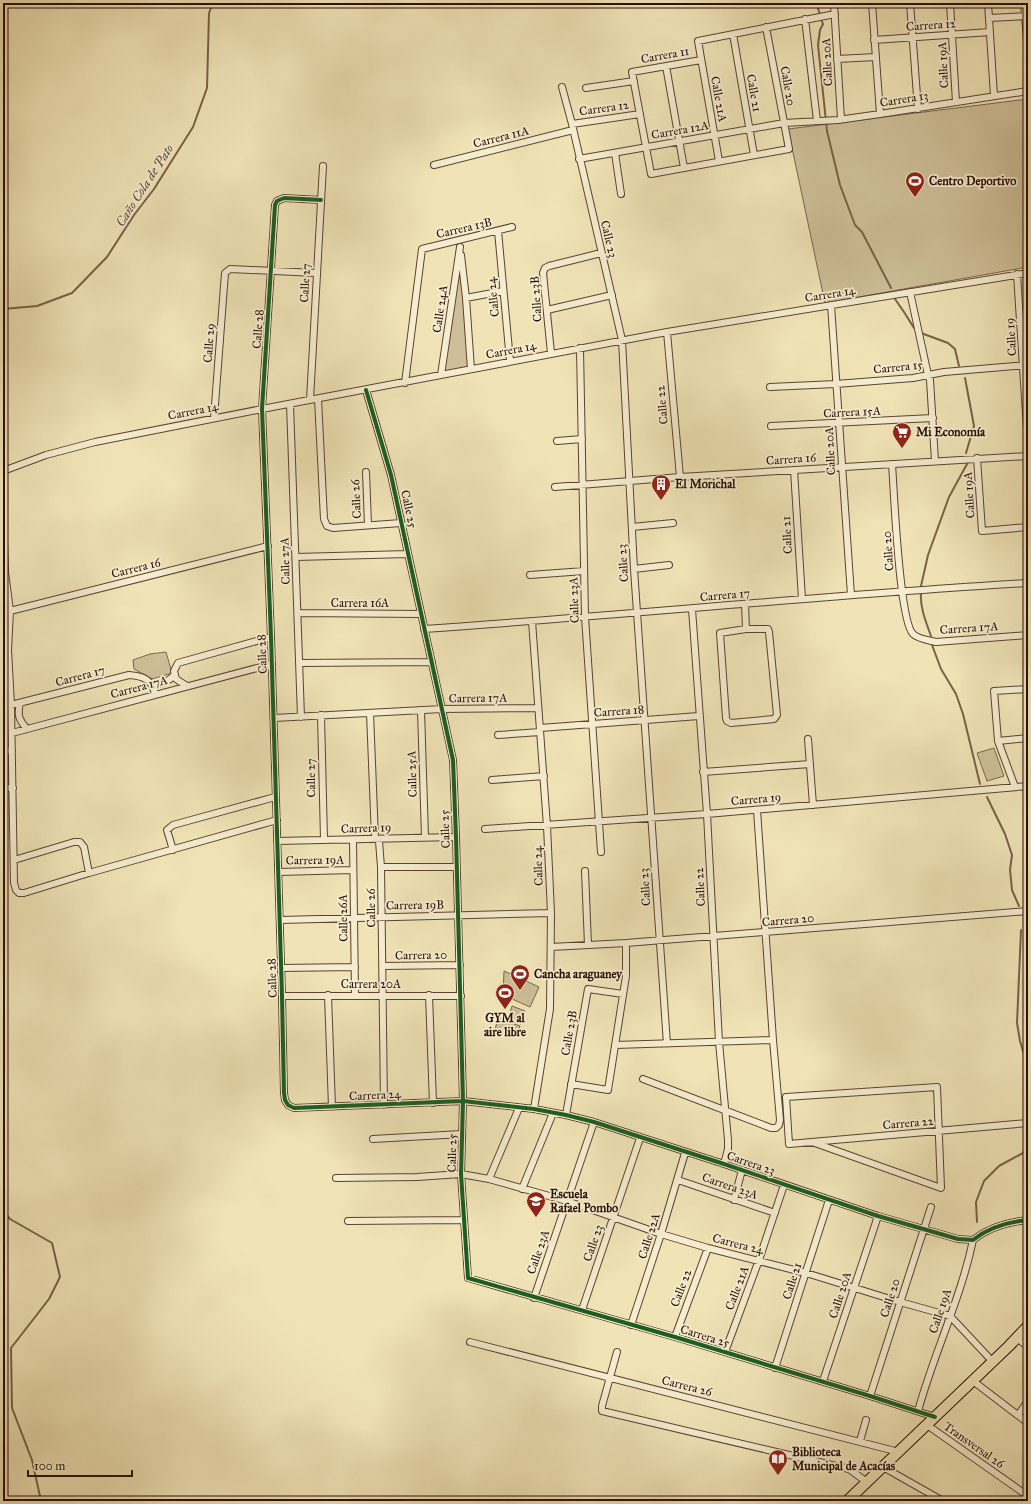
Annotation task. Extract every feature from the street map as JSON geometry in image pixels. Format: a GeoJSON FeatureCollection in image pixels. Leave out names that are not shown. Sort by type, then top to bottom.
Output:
{"type":"FeatureCollection","features":[{"type":"Feature","properties":{"kind":"main road"},"geometry":{"type":"LineString","coordinates":[[848,1501],[993,1362],[1028,1326]]}},
{"type":"Feature","properties":{"kind":"street"},"geometry":{"type":"LineString","coordinates":[[872,3],[880,114]]}},
{"type":"Feature","properties":{"kind":"street"},"geometry":{"type":"LineString","coordinates":[[910,3],[918,109]]}},
{"type":"Feature","properties":{"kind":"street","name":"Calle 19A"},"geometry":{"type":"LineString","coordinates":[[950,3],[956,102]]}},
{"type":"Feature","properties":{"kind":"street"},"geometry":{"type":"LineString","coordinates":[[988,3],[994,96]]}},
{"type":"Feature","properties":{"kind":"street"},"geometry":{"type":"LineString","coordinates":[[1024,3],[1027,16],[1028,54]]}},
{"type":"Feature","properties":{"kind":"street","name":"Calle 20A"},"geometry":{"type":"LineString","coordinates":[[837,4],[835,14],[840,119]]}},
{"type":"Feature","properties":{"kind":"street"},"geometry":{"type":"LineString","coordinates":[[732,34],[835,14]]}},
{"type":"Feature","properties":{"kind":"street"},"geometry":{"type":"LineString","coordinates":[[989,18],[1027,16]]}},
{"type":"Feature","properties":{"kind":"street"},"geometry":{"type":"LineString","coordinates":[[805,19],[819,121]]}},
{"type":"Feature","properties":{"kind":"street","name":"Calle 20"},"geometry":{"type":"LineString","coordinates":[[754,155],[788,149],[766,27]]}},
{"type":"Feature","properties":{"kind":"street","name":"Carrera 12"},"geometry":{"type":"LineString","coordinates":[[874,40],[990,32]]}},
{"type":"Feature","properties":{"kind":"street","name":"Calle 21A"},"geometry":{"type":"LineString","coordinates":[[719,162],[698,40],[732,34]]}},
{"type":"Feature","properties":{"kind":"street","name":"Calle 21"},"geometry":{"type":"LineString","coordinates":[[732,34],[754,155]]}},
{"type":"Feature","properties":{"kind":"street"},"geometry":{"type":"LineString","coordinates":[[837,59],[876,57]]}},
{"type":"Feature","properties":{"kind":"street","name":"Carrera 11"},"geometry":{"type":"LineString","coordinates":[[634,80],[632,72],[701,60]]}},
{"type":"Feature","properties":{"kind":"street"},"geometry":{"type":"LineString","coordinates":[[666,66],[684,168]]}},
{"type":"Feature","properties":{"kind":"street"},"geometry":{"type":"LineString","coordinates":[[586,88],[634,80],[650,174],[754,155]]}},
{"type":"Feature","properties":{"kind":"street","name":"Calle 23"},"geometry":{"type":"LineString","coordinates":[[562,87],[622,340],[634,569],[667,1044]]}},
{"type":"Feature","properties":{"kind":"street","name":"Carrera 13"},"geometry":{"type":"LineString","coordinates":[[784,124],[840,119],[918,109],[1028,91]]}},
{"type":"Feature","properties":{"kind":"street","name":"Carrera 12"},"geometry":{"type":"LineString","coordinates":[[572,127],[640,114]]}},
{"type":"Feature","properties":{"kind":"street","name":"Carrera 12A"},"geometry":{"type":"LineString","coordinates":[[579,159],[784,124]]}},
{"type":"Feature","properties":{"kind":"street","name":"Carrera 11A"},"geometry":{"type":"LineString","coordinates":[[434,165],[572,127]]}},
{"type":"Feature","properties":{"kind":"street"},"geometry":{"type":"LineString","coordinates":[[614,153],[622,194]]}},
{"type":"Feature","properties":{"kind":"street","name":"Calle 27"},"geometry":{"type":"LineString","coordinates":[[310,400],[323,166]]}},
{"type":"Feature","properties":{"kind":"street","name":"Calle 28"},"geometry":{"type":"LineString","coordinates":[[288,1105],[285,1100],[284,1093],[282,968],[274,718],[262,409],[272,272],[275,205],[277,201],[284,198],[321,200]]}},
{"type":"Feature","properties":{"kind":"street","name":"Carrera 13B"},"geometry":{"type":"LineString","coordinates":[[405,382],[422,249],[459,244],[512,227]]}},
{"type":"Feature","properties":{"kind":"street","name":"Calle 24"},"geometry":{"type":"LineString","coordinates":[[498,232],[510,361]]}},
{"type":"Feature","properties":{"kind":"street"},"geometry":{"type":"LineString","coordinates":[[459,244],[466,298],[471,369]]}},
{"type":"Feature","properties":{"kind":"street","name":"Calle 24A"},"geometry":{"type":"LineString","coordinates":[[441,375],[459,244]]}},
{"type":"Feature","properties":{"kind":"street","name":"Calle 23B"},"geometry":{"type":"LineString","coordinates":[[551,353],[543,272],[545,268],[601,253]]}},
{"type":"Feature","properties":{"kind":"street","name":"Calle 29"},"geometry":{"type":"LineString","coordinates":[[214,418],[224,273],[230,269],[272,272]]}},
{"type":"Feature","properties":{"kind":"street"},"geometry":{"type":"LineString","coordinates":[[272,272],[316,273]]}},
{"type":"Feature","properties":{"kind":"street","name":"Carrera 14"},"geometry":{"type":"LineString","coordinates":[[3,470],[46,455],[95,442],[214,418],[622,340],[1028,272]]}},
{"type":"Feature","properties":{"kind":"street","name":"Calle 19"},"geometry":{"type":"LineString","coordinates":[[1017,274],[1026,366],[1028,445]]}},
{"type":"Feature","properties":{"kind":"street"},"geometry":{"type":"LineString","coordinates":[[466,298],[503,291]]}},
{"type":"Feature","properties":{"kind":"street"},"geometry":{"type":"LineString","coordinates":[[910,292],[930,380],[935,461]]}},
{"type":"Feature","properties":{"kind":"street"},"geometry":{"type":"LineString","coordinates":[[547,310],[612,295]]}},
{"type":"Feature","properties":{"kind":"street","name":"Calle 20A"},"geometry":{"type":"LineString","coordinates":[[831,305],[850,595]]}},
{"type":"Feature","properties":{"kind":"street","name":"Calle 22"},"geometry":{"type":"LineString","coordinates":[[667,332],[680,477]]}},
{"type":"Feature","properties":{"kind":"street","name":"Calle 23A"},"geometry":{"type":"LineString","coordinates":[[580,348],[585,617],[601,852]]}},
{"type":"Feature","properties":{"kind":"street","name":"Carrera 15"},"geometry":{"type":"LineString","coordinates":[[770,387],[913,378],[928,375],[1026,366]]}},
{"type":"Feature","properties":{"kind":"street","name":"Calle 25"},"geometry":{"type":"LineString","coordinates":[[366,390],[391,475],[453,760],[461,996],[463,1101],[461,1174],[468,1278]]}},
{"type":"Feature","properties":{"kind":"street"},"geometry":{"type":"LineString","coordinates":[[318,399],[324,519],[326,526],[333,528],[401,523]]}},
{"type":"Feature","properties":{"kind":"street","name":"Calle 27A"},"geometry":{"type":"LineString","coordinates":[[290,404],[301,717]]}},
{"type":"Feature","properties":{"kind":"street","name":"Carrera 15A"},"geometry":{"type":"LineString","coordinates":[[771,426],[839,424],[933,418]]}},
{"type":"Feature","properties":{"kind":"street"},"geometry":{"type":"LineString","coordinates":[[557,441],[582,440]]}},
{"type":"Feature","properties":{"kind":"street","name":"Carrera 16"},"geometry":{"type":"LineString","coordinates":[[555,487],[680,477],[1028,456]]}},
{"type":"Feature","properties":{"kind":"street","name":"Calle 19A"},"geometry":{"type":"LineString","coordinates":[[977,458],[982,531],[1028,527]]}},
{"type":"Feature","properties":{"kind":"street","name":"Calle 20"},"geometry":{"type":"LineString","coordinates":[[892,464],[902,590],[906,619],[913,634]]}},
{"type":"Feature","properties":{"kind":"street","name":"Calle 21"},"geometry":{"type":"LineString","coordinates":[[794,470],[802,599]]}},
{"type":"Feature","properties":{"kind":"street","name":"Calle 26"},"geometry":{"type":"LineString","coordinates":[[366,472],[368,525]]}},
{"type":"Feature","properties":{"kind":"street"},"geometry":{"type":"LineString","coordinates":[[3,514],[5,572],[10,611],[6,651],[12,733],[14,883],[19,893],[24,893],[277,820]]}},
{"type":"Feature","properties":{"kind":"street"},"geometry":{"type":"LineString","coordinates":[[632,527],[673,523]]}},
{"type":"Feature","properties":{"kind":"street","name":"Carrera 16"},"geometry":{"type":"LineString","coordinates":[[10,611],[268,546]]}},
{"type":"Feature","properties":{"kind":"street"},"geometry":{"type":"LineString","coordinates":[[296,557],[408,554]]}},
{"type":"Feature","properties":{"kind":"street"},"geometry":{"type":"LineString","coordinates":[[634,569],[669,565]]}},
{"type":"Feature","properties":{"kind":"street"},"geometry":{"type":"LineString","coordinates":[[530,576],[584,572]]}},
{"type":"Feature","properties":{"kind":"street","name":"Carrera 17"},"geometry":{"type":"LineString","coordinates":[[424,629],[692,609],[902,590],[1028,583]]}},
{"type":"Feature","properties":{"kind":"street"},"geometry":{"type":"LineString","coordinates":[[746,604],[746,629]]}},
{"type":"Feature","properties":{"kind":"street","name":"Calle 22"},"geometry":{"type":"LineString","coordinates":[[692,609],[707,814],[719,1042],[726,1111],[728,1149],[724,1164]]}},
{"type":"Feature","properties":{"kind":"street","name":"Carrera 16A"},"geometry":{"type":"LineString","coordinates":[[298,613],[421,614]]}},
{"type":"Feature","properties":{"kind":"street","name":"Calle 24"},"geometry":{"type":"LineString","coordinates":[[532,621],[544,776],[551,913],[550,1009],[534,1109]]}},
{"type":"Feature","properties":{"kind":"street"},"geometry":{"type":"LineString","coordinates":[[746,629],[768,629],[776,715],[774,719],[730,723],[726,718],[720,633],[746,629]]}},
{"type":"Feature","properties":{"kind":"street","name":"Carrera 17A"},"geometry":{"type":"LineString","coordinates":[[913,634],[923,640],[936,642],[1028,635]]}},
{"type":"Feature","properties":{"kind":"street"},"geometry":{"type":"LineString","coordinates":[[155,694],[152,684],[155,685],[169,680],[174,675],[175,668],[178,663],[271,637]]}},
{"type":"Feature","properties":{"kind":"street"},"geometry":{"type":"LineString","coordinates":[[299,663],[432,662]]}},
{"type":"Feature","properties":{"kind":"street","name":"Carrera 17A"},"geometry":{"type":"LineString","coordinates":[[12,733],[272,664]]}},
{"type":"Feature","properties":{"kind":"street","name":"Carrera 17"},"geometry":{"type":"LineString","coordinates":[[3,706],[11,706],[129,675],[144,677],[152,684]]}},
{"type":"Feature","properties":{"kind":"street"},"geometry":{"type":"LineString","coordinates":[[174,675],[178,681],[187,686]]}},
{"type":"Feature","properties":{"kind":"street"},"geometry":{"type":"LineString","coordinates":[[1015,787],[998,740],[994,691],[1028,689]]}},
{"type":"Feature","properties":{"kind":"street"},"geometry":{"type":"LineString","coordinates":[[20,703],[18,715],[22,723],[28,729]]}},
{"type":"Feature","properties":{"kind":"street","name":"Carrera 17A"},"geometry":{"type":"LineString","coordinates":[[274,718],[442,709],[538,708]]}},
{"type":"Feature","properties":{"kind":"street","name":"Calle 25A"},"geometry":{"type":"LineString","coordinates":[[421,710],[425,837]]}},
{"type":"Feature","properties":{"kind":"street","name":"Calle 26"},"geometry":{"type":"LineString","coordinates":[[370,713],[375,838],[379,841],[382,917],[384,1105]]}},
{"type":"Feature","properties":{"kind":"street","name":"Calle 27"},"geometry":{"type":"LineString","coordinates":[[321,715],[324,840]]}},
{"type":"Feature","properties":{"kind":"street","name":"Carrera 18"},"geometry":{"type":"LineString","coordinates":[[498,735],[593,724],[699,716]]}},
{"type":"Feature","properties":{"kind":"street"},"geometry":{"type":"LineString","coordinates":[[998,740],[1028,738]]}},
{"type":"Feature","properties":{"kind":"street"},"geometry":{"type":"LineString","coordinates":[[808,739],[814,805]]}},
{"type":"Feature","properties":{"kind":"street"},"geometry":{"type":"LineString","coordinates":[[3,751],[12,750]]}},
{"type":"Feature","properties":{"kind":"street"},"geometry":{"type":"LineString","coordinates":[[703,772],[810,764]]}},
{"type":"Feature","properties":{"kind":"street"},"geometry":{"type":"LineString","coordinates":[[492,780],[544,776]]}},
{"type":"Feature","properties":{"kind":"street","name":"Carrera 19"},"geometry":{"type":"LineString","coordinates":[[485,829],[707,814],[1028,786]]}},
{"type":"Feature","properties":{"kind":"street"},"geometry":{"type":"LineString","coordinates":[[3,788],[13,788]]}},
{"type":"Feature","properties":{"kind":"street"},"geometry":{"type":"LineString","coordinates":[[173,850],[168,830],[173,826],[276,796]]}},
{"type":"Feature","properties":{"kind":"street"},"geometry":{"type":"LineString","coordinates":[[643,1079],[771,1128],[776,1128],[779,1125],[780,1120],[772,1040],[757,810]]}},
{"type":"Feature","properties":{"kind":"street","name":"Carrera 19"},"geometry":{"type":"LineString","coordinates":[[277,842],[375,838],[456,837]]}},
{"type":"Feature","properties":{"kind":"street","name":"Calle 26A"},"geometry":{"type":"LineString","coordinates":[[353,840],[356,995]]}},
{"type":"Feature","properties":{"kind":"street"},"geometry":{"type":"LineString","coordinates":[[14,860],[74,842],[80,842],[84,847],[89,873]]}},
{"type":"Feature","properties":{"kind":"street"},"geometry":{"type":"LineString","coordinates":[[380,867],[456,867]]}},
{"type":"Feature","properties":{"kind":"street","name":"Carrera 19A"},"geometry":{"type":"LineString","coordinates":[[278,872],[353,870]]}},
{"type":"Feature","properties":{"kind":"street"},"geometry":{"type":"LineString","coordinates":[[585,871],[588,945]]}},
{"type":"Feature","properties":{"kind":"street","name":"Carrera 20"},"geometry":{"type":"LineString","coordinates":[[551,947],[713,937],[1028,911]]}},
{"type":"Feature","properties":{"kind":"street","name":"Carrera 19B"},"geometry":{"type":"LineString","coordinates":[[280,920],[551,913]]}},
{"type":"Feature","properties":{"kind":"street"},"geometry":{"type":"LineString","coordinates":[[571,1084],[608,1090],[626,976],[626,943]]}},
{"type":"Feature","properties":{"kind":"street","name":"Carrera 20"},"geometry":{"type":"LineString","coordinates":[[383,966],[460,965]]}},
{"type":"Feature","properties":{"kind":"street"},"geometry":{"type":"LineString","coordinates":[[282,968],[355,967]]}},
{"type":"Feature","properties":{"kind":"street","name":"Calle 23B"},"geometry":{"type":"LineString","coordinates":[[566,1115],[588,989],[623,994]]}},
{"type":"Feature","properties":{"kind":"street"},"geometry":{"type":"LineString","coordinates":[[328,995],[332,1107]]}},
{"type":"Feature","properties":{"kind":"street","name":"Carrera 20A"},"geometry":{"type":"LineString","coordinates":[[282,996],[461,996]]}},
{"type":"Feature","properties":{"kind":"street"},"geometry":{"type":"LineString","coordinates":[[430,996],[433,1103]]}},
{"type":"Feature","properties":{"kind":"street"},"geometry":{"type":"LineString","coordinates":[[615,1045],[772,1040]]}},
{"type":"Feature","properties":{"kind":"street","name":"Carrera 22"},"geometry":{"type":"LineString","coordinates":[[939,1131],[937,1087],[786,1097],[789,1144],[939,1131],[1028,1123]]}},
{"type":"Feature","properties":{"kind":"street","name":"Carrera 23"},"geometry":{"type":"LineString","coordinates":[[463,1101],[534,1109],[594,1122],[878,1216],[958,1239],[973,1240]]}},
{"type":"Feature","properties":{"kind":"street","name":"Carrera 24"},"geometry":{"type":"LineString","coordinates":[[288,1105],[294,1108],[463,1101]]}},
{"type":"Feature","properties":{"kind":"street"},"geometry":{"type":"LineString","coordinates":[[489,1180],[519,1108]]}},
{"type":"Feature","properties":{"kind":"street"},"geometry":{"type":"LineString","coordinates":[[522,1189],[553,1113]]}},
{"type":"Feature","properties":{"kind":"street","name":"Calle 23A"},"geometry":{"type":"LineString","coordinates":[[534,1298],[594,1122]]}},
{"type":"Feature","properties":{"kind":"street"},"geometry":{"type":"LineString","coordinates":[[812,1142],[941,1188],[939,1131]]}},
{"type":"Feature","properties":{"kind":"street"},"geometry":{"type":"LineString","coordinates":[[373,1139],[462,1134]]}},
{"type":"Feature","properties":{"kind":"street","name":"Calle 23"},"geometry":{"type":"LineString","coordinates":[[582,1310],[640,1138]]}},
{"type":"Feature","properties":{"kind":"street","name":"Calle 22A"},"geometry":{"type":"LineString","coordinates":[[631,1325],[678,1180],[685,1152]]}},
{"type":"Feature","properties":{"kind":"street"},"geometry":{"type":"LineString","coordinates":[[732,1199],[742,1170]]}},
{"type":"Feature","properties":{"kind":"street","name":"Carrera 24"},"geometry":{"type":"LineString","coordinates":[[336,1178],[417,1177],[461,1174],[489,1180],[567,1201],[661,1234],[708,1248],[760,1260],[950,1316]]}},
{"type":"Feature","properties":{"kind":"street","name":"Carrera 23A"},"geometry":{"type":"LineString","coordinates":[[678,1180],[775,1213]]}},
{"type":"Feature","properties":{"kind":"street","name":"Calle 21A"},"geometry":{"type":"LineString","coordinates":[[725,1352],[760,1260],[784,1185]]}},
{"type":"Feature","properties":{"kind":"street","name":"Calle 21"},"geometry":{"type":"LineString","coordinates":[[775,1368],[829,1200]]}},
{"type":"Feature","properties":{"kind":"street","name":"Calle 20"},"geometry":{"type":"LineString","coordinates":[[870,1396],[931,1207]]}},
{"type":"Feature","properties":{"kind":"street","name":"Calle 20A"},"geometry":{"type":"LineString","coordinates":[[823,1381],[878,1216]]}},
{"type":"Feature","properties":{"kind":"street"},"geometry":{"type":"LineString","coordinates":[[348,1221],[464,1220]]}},
{"type":"Feature","properties":{"kind":"street"},"geometry":{"type":"LineString","coordinates":[[973,1240],[983,1231],[994,1226],[1028,1220]]}},
{"type":"Feature","properties":{"kind":"street","name":"Calle 19A"},"geometry":{"type":"LineString","coordinates":[[918,1411],[924,1388],[968,1262],[973,1240]]}},
{"type":"Feature","properties":{"kind":"street","name":"Calle 22"},"geometry":{"type":"LineString","coordinates":[[675,1337],[708,1248]]}},
{"type":"Feature","properties":{"kind":"street","name":"Carrera 25"},"geometry":{"type":"LineString","coordinates":[[468,1278],[823,1381],[935,1417]]}},
{"type":"Feature","properties":{"kind":"street"},"geometry":{"type":"LineString","coordinates":[[950,1316],[993,1362]]}},
{"type":"Feature","properties":{"kind":"street"},"geometry":{"type":"LineString","coordinates":[[1017,1338],[1028,1347]]}},
{"type":"Feature","properties":{"kind":"street","name":"Carrera 26"},"geometry":{"type":"LineString","coordinates":[[470,1342],[898,1452]]}},
{"type":"Feature","properties":{"kind":"street"},"geometry":{"type":"LineString","coordinates":[[617,1352],[602,1406],[602,1411],[850,1469],[867,1482]]}},
{"type":"Feature","properties":{"kind":"street"},"geometry":{"type":"LineString","coordinates":[[973,1381],[1028,1423]]}},
{"type":"Feature","properties":{"kind":"street"},"geometry":{"type":"LineString","coordinates":[[1018,1415],[1028,1401]]}},
{"type":"Feature","properties":{"kind":"street"},"geometry":{"type":"LineString","coordinates":[[860,1441],[866,1420]]}},
{"type":"Feature","properties":{"kind":"street","name":"Transversal 26"},"geometry":{"type":"LineString","coordinates":[[927,1425],[1028,1496]]}},
{"type":"Feature","properties":{"kind":"street"},"geometry":{"type":"LineString","coordinates":[[883,1467],[943,1501]]}},
{"type":"Feature","properties":{"kind":"shaded area","name":"Centro Deportivo"},"geometry":{"type":"Polygon","coordinates":[[[1028,99],[1028,267],[825,303],[788,129],[1028,99]]]}},
{"type":"Feature","properties":{"kind":"shaded area"},"geometry":{"type":"Polygon","coordinates":[[[458,272],[461,272],[469,367],[444,372],[458,272]]]}},
{"type":"Feature","properties":{"kind":"shaded area"},"geometry":{"type":"Polygon","coordinates":[[[166,652],[172,673],[152,679],[134,669],[133,660],[150,654],[166,652]]]}},
{"type":"Feature","properties":{"kind":"shaded area"},"geometry":{"type":"Polygon","coordinates":[[[994,748],[1004,776],[987,781],[977,753],[994,748]]]}},
{"type":"Feature","properties":{"kind":"shaded area","name":"Cancha araguaney"},"geometry":{"type":"Polygon","coordinates":[[[504,971],[539,987],[530,1007],[503,995],[504,971]]]}},
{"type":"Feature","properties":{"kind":"shaded area"},"geometry":{"type":"Polygon","coordinates":[[[512,1006],[525,1011],[521,1024],[508,1020],[512,1006]]]}},
{"type":"Feature","properties":{"kind":"shaded area"},"geometry":{"type":"Polygon","coordinates":[[[498,1018],[520,1026],[516,1037],[495,1030],[498,1018]]]}},
{"type":"Feature","properties":{"kind":"waterway","name":"Caño Cola de Pato"},"geometry":{"type":"LineString","coordinates":[[3,309],[37,306],[72,293],[107,257],[134,215],[154,189],[193,127],[207,88],[209,13],[213,3]]}},
{"type":"Feature","properties":{"kind":"waterway"},"geometry":{"type":"LineString","coordinates":[[816,3],[820,14]]}},
{"type":"Feature","properties":{"kind":"waterway"},"geometry":{"type":"LineString","coordinates":[[821,19],[823,24],[820,30],[818,45],[827,131],[840,185],[855,225],[862,232],[891,288]]}},
{"type":"Feature","properties":{"kind":"waterway"},"geometry":{"type":"LineString","coordinates":[[895,299],[914,328]]}},
{"type":"Feature","properties":{"kind":"waterway"},"geometry":{"type":"LineString","coordinates":[[921,333],[948,343],[955,349],[959,366]]}},
{"type":"Feature","properties":{"kind":"waterway"},"geometry":{"type":"LineString","coordinates":[[965,378],[974,426],[966,453]]}},
{"type":"Feature","properties":{"kind":"waterway"},"geometry":{"type":"LineString","coordinates":[[921,586],[928,555],[949,497],[967,464]]}},
{"type":"Feature","properties":{"kind":"waterway"},"geometry":{"type":"LineString","coordinates":[[921,594],[922,610],[931,636]]}},
{"type":"Feature","properties":{"kind":"waterway"},"geometry":{"type":"LineString","coordinates":[[932,645],[941,669],[956,694],[963,714],[980,784]]}},
{"type":"Feature","properties":{"kind":"waterway"},"geometry":{"type":"LineString","coordinates":[[987,797],[1005,834],[1012,855],[1010,870],[1012,890],[1019,906]]}},
{"type":"Feature","properties":{"kind":"waterway"},"geometry":{"type":"LineString","coordinates":[[1021,930],[1017,1023],[1028,1075]]}},
{"type":"Feature","properties":{"kind":"waterway"},"geometry":{"type":"LineString","coordinates":[[977,1222],[976,1202],[984,1181],[999,1166],[1023,1153],[1028,1139]]}},
{"type":"Feature","properties":{"kind":"waterway"},"geometry":{"type":"LineString","coordinates":[[3,1211],[10,1219],[52,1243],[60,1277],[49,1299],[11,1348],[12,1408],[32,1460],[41,1501]]}},
{"type":"Feature","properties":{"kind":"cycle path"},"geometry":{"type":"LineString","coordinates":[[321,200],[284,198],[277,201],[275,205],[262,409],[271,637],[284,1093],[285,1100],[288,1105],[294,1108],[463,1101],[534,1109],[594,1122],[878,1216],[958,1239],[973,1240],[992,1228],[1013,1222],[1028,1220]]}},
{"type":"Feature","properties":{"kind":"cycle path"},"geometry":{"type":"LineString","coordinates":[[366,390],[391,475],[453,760],[463,1101],[461,1174],[468,1278],[675,1337],[935,1417]]}},
{"type":"Feature","properties":{"kind":"place","name":"Centro Deportivo"},"geometry":{"type":"Point","coordinates":[915,198]}},
{"type":"Feature","properties":{"kind":"place","name":"Mi Economía"},"geometry":{"type":"Point","coordinates":[902,449]}},
{"type":"Feature","properties":{"kind":"place","name":"El Morichal"},"geometry":{"type":"Point","coordinates":[661,501]}},
{"type":"Feature","properties":{"kind":"place","name":"Cancha araguaney"},"geometry":{"type":"Point","coordinates":[520,991]}},
{"type":"Feature","properties":{"kind":"place","name":"GYM al aire libre"},"geometry":{"type":"Point","coordinates":[505,1010]}},
{"type":"Feature","properties":{"kind":"place","name":"Escuela Rafael Pombo"},"geometry":{"type":"Point","coordinates":[536,1218]}},
{"type":"Feature","properties":{"kind":"place","name":"Biblioteca Municipal de Acacías"},"geometry":{"type":"Point","coordinates":[778,1476]}}]}
